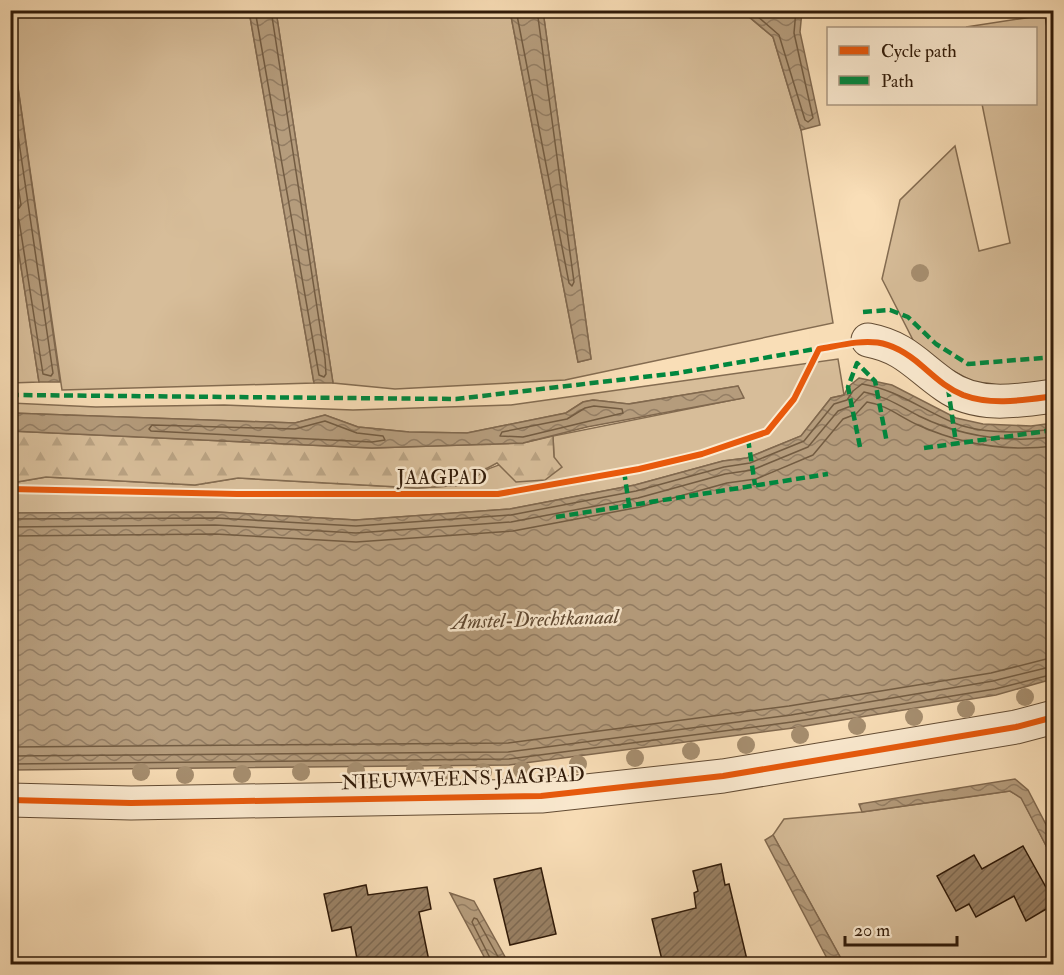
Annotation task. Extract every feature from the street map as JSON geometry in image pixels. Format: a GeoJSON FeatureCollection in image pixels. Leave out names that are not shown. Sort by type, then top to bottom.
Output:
{"type":"FeatureCollection","features":[{"type":"Feature","properties":{"kind":"street"},"geometry":{"type":"LineString","coordinates":[[868,340],[887,344],[911,356],[948,388],[964,396],[990,401],[1053,396]]}},
{"type":"Feature","properties":{"kind":"street","name":"NIEUWVEENS JAAGPAD"},"geometry":{"type":"LineString","coordinates":[[10,800],[131,802],[541,796],[723,776],[1016,727],[1053,717]]}},
{"type":"Feature","properties":{"kind":"green space"},"geometry":{"type":"Polygon","coordinates":[[[10,11],[249,11],[314,383],[62,390],[11,39],[10,11]]]}},
{"type":"Feature","properties":{"kind":"green space"},"geometry":{"type":"Polygon","coordinates":[[[276,11],[510,11],[578,362],[591,359],[543,11],[742,11],[773,37],[801,130],[833,323],[565,380],[395,389],[333,383],[276,11]]]}},
{"type":"Feature","properties":{"kind":"green space"},"geometry":{"type":"Polygon","coordinates":[[[1045,15],[1054,67],[1053,384],[1004,389],[979,385],[946,367],[913,340],[882,279],[900,200],[955,146],[979,251],[1010,243],[982,105],[1037,105],[1037,27],[966,27],[1045,15]]]}},
{"type":"Feature","properties":{"kind":"green space"},"geometry":{"type":"Polygon","coordinates":[[[11,203],[39,382],[11,383],[11,203]]]}},
{"type":"Feature","properties":{"kind":"green space"},"geometry":{"type":"Polygon","coordinates":[[[838,359],[844,395],[831,398],[801,436],[747,458],[723,461],[635,485],[510,509],[356,520],[216,512],[11,513],[11,483],[46,477],[195,485],[238,478],[417,488],[467,485],[476,476],[496,466],[554,457],[553,436],[743,398],[738,386],[628,404],[593,400],[583,402],[566,413],[467,433],[409,432],[358,427],[325,415],[295,423],[11,413],[11,403],[96,407],[224,405],[353,410],[511,405],[838,359]]]}},
{"type":"Feature","properties":{"kind":"green space"},"geometry":{"type":"Polygon","coordinates":[[[11,431],[372,448],[523,443],[553,436],[554,457],[562,467],[545,480],[516,482],[497,463],[478,473],[467,485],[417,488],[238,478],[195,485],[46,477],[11,483],[11,431]]]}},
{"type":"Feature","properties":{"kind":"green space"},"geometry":{"type":"Polygon","coordinates":[[[1010,791],[1021,797],[1053,859],[1053,964],[844,964],[773,835],[784,819],[862,812],[1010,791]]]}},
{"type":"Feature","properties":{"kind":"water"},"geometry":{"type":"Polygon","coordinates":[[[249,11],[276,11],[333,383],[314,383],[249,11]]]}},
{"type":"Feature","properties":{"kind":"water"},"geometry":{"type":"Polygon","coordinates":[[[510,11],[543,11],[591,359],[578,362],[510,11]]]}},
{"type":"Feature","properties":{"kind":"water"},"geometry":{"type":"Polygon","coordinates":[[[742,11],[802,11],[800,32],[820,125],[801,130],[773,37],[742,11]]]}},
{"type":"Feature","properties":{"kind":"water"},"geometry":{"type":"Polygon","coordinates":[[[1044,11],[1053,11],[1053,67],[1045,15],[1044,11]]]}},
{"type":"Feature","properties":{"kind":"water"},"geometry":{"type":"Polygon","coordinates":[[[10,39],[60,382],[39,382],[11,203],[10,39]]]}},
{"type":"Feature","properties":{"kind":"water","name":"Amstel-Drechtkanaal"},"geometry":{"type":"Polygon","coordinates":[[[859,378],[892,385],[956,418],[983,424],[1031,426],[1053,423],[1053,679],[996,695],[793,728],[509,765],[11,770],[11,513],[216,512],[356,520],[510,509],[635,485],[723,461],[747,458],[801,436],[831,398],[844,395],[848,387],[859,378]]]}},
{"type":"Feature","properties":{"kind":"water"},"geometry":{"type":"Polygon","coordinates":[[[738,386],[744,398],[587,427],[523,443],[372,448],[11,431],[11,413],[295,423],[325,415],[358,427],[409,432],[467,433],[566,413],[583,402],[593,400],[629,404],[738,386]]]}},
{"type":"Feature","properties":{"kind":"water"},"geometry":{"type":"Polygon","coordinates":[[[1015,779],[1028,790],[1053,838],[1053,859],[1021,798],[1010,791],[862,812],[859,804],[1015,779]]]}},
{"type":"Feature","properties":{"kind":"water"},"geometry":{"type":"Polygon","coordinates":[[[773,835],[844,964],[830,964],[765,840],[773,835]]]}},
{"type":"Feature","properties":{"kind":"water"},"geometry":{"type":"Polygon","coordinates":[[[450,893],[474,901],[509,964],[488,964],[450,893]]]}},
{"type":"Feature","properties":{"kind":"building"},"geometry":{"type":"Polygon","coordinates":[[[1023,846],[1053,900],[1053,905],[1026,921],[1014,896],[976,917],[969,904],[956,911],[937,876],[974,855],[982,869],[1023,846]]]}},
{"type":"Feature","properties":{"kind":"building"},"geometry":{"type":"Polygon","coordinates":[[[721,864],[725,885],[729,884],[748,964],[663,964],[652,919],[696,908],[694,893],[698,891],[693,871],[721,864]]]}},
{"type":"Feature","properties":{"kind":"building"},"geometry":{"type":"Polygon","coordinates":[[[541,868],[556,934],[510,945],[494,879],[541,868]]]}},
{"type":"Feature","properties":{"kind":"building"},"geometry":{"type":"Polygon","coordinates":[[[366,885],[368,895],[427,887],[431,909],[419,912],[429,961],[412,964],[358,964],[351,927],[332,931],[324,894],[366,885]]]}},
{"type":"Feature","properties":{"kind":"marked path"},"geometry":{"type":"LineString","coordinates":[[863,312],[890,310],[908,317],[936,344],[968,364],[1054,357]]}},
{"type":"Feature","properties":{"kind":"marked path"},"geometry":{"type":"LineString","coordinates":[[10,395],[456,399],[678,373],[821,348]]}},
{"type":"Feature","properties":{"kind":"marked path"},"geometry":{"type":"LineString","coordinates":[[860,447],[848,387],[857,363],[875,381],[887,443]]}},
{"type":"Feature","properties":{"kind":"marked path"},"geometry":{"type":"LineString","coordinates":[[948,388],[956,443]]}},
{"type":"Feature","properties":{"kind":"marked path"},"geometry":{"type":"LineString","coordinates":[[924,448],[1054,430]]}},
{"type":"Feature","properties":{"kind":"marked path"},"geometry":{"type":"LineString","coordinates":[[748,439],[755,485]]}},
{"type":"Feature","properties":{"kind":"marked path"},"geometry":{"type":"LineString","coordinates":[[624,471],[629,505]]}},
{"type":"Feature","properties":{"kind":"marked path"},"geometry":{"type":"LineString","coordinates":[[556,517],[828,474]]}},
{"type":"Feature","properties":{"kind":"cycle path","name":"JAAGPAD"},"geometry":{"type":"LineString","coordinates":[[10,489],[237,494],[498,494],[639,469],[702,454],[767,432],[794,399],[819,349],[861,342],[885,344],[896,348],[909,355],[941,382],[963,395],[997,401],[1054,396]]}},
{"type":"Feature","properties":{"kind":"cycle path"},"geometry":{"type":"LineString","coordinates":[[10,800],[131,803],[541,796],[723,776],[1016,727],[1054,717]]}}]}
